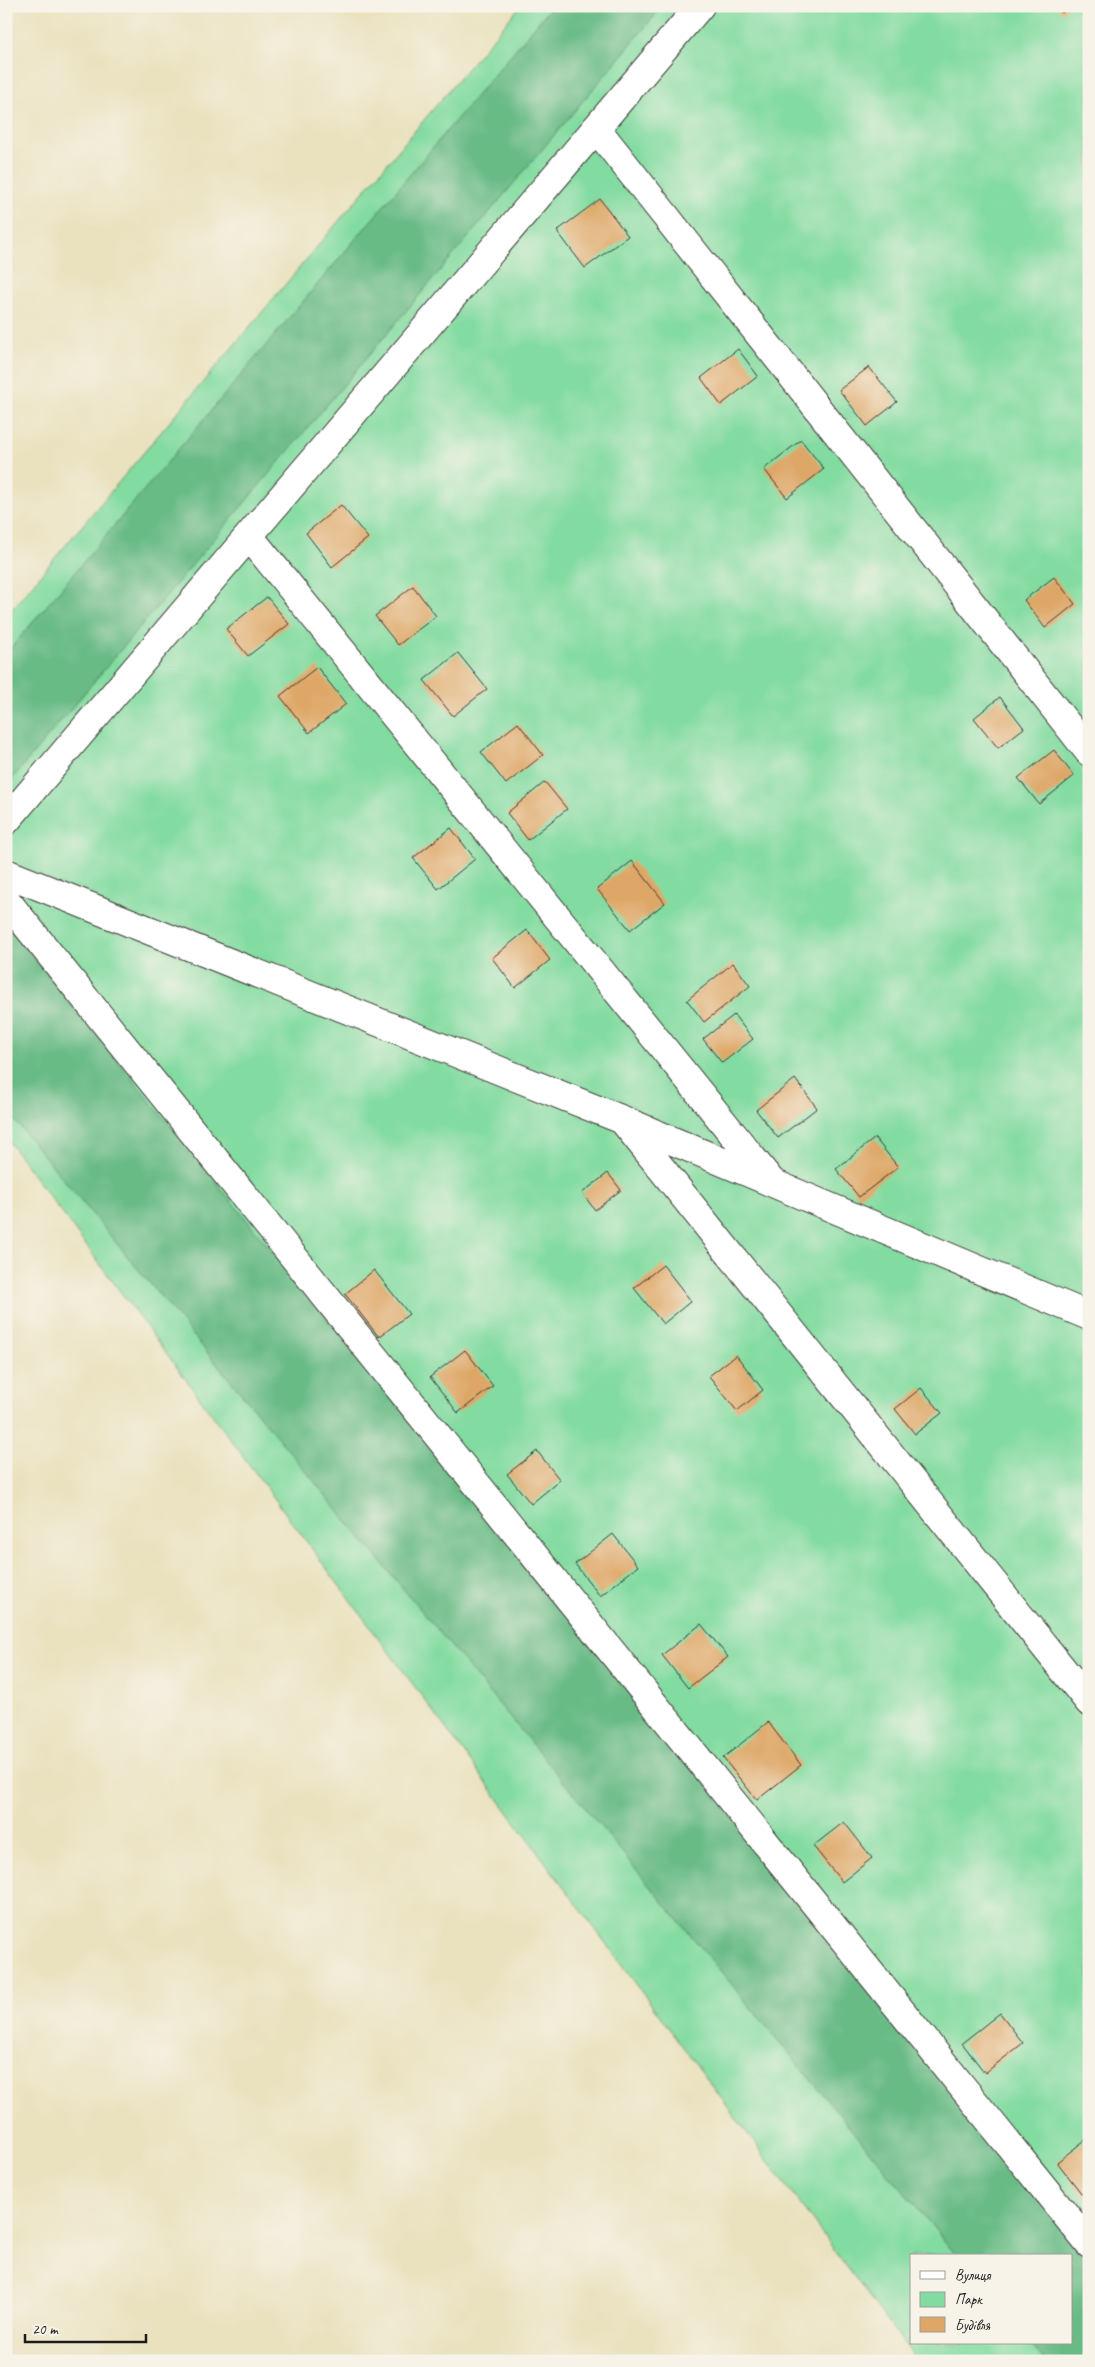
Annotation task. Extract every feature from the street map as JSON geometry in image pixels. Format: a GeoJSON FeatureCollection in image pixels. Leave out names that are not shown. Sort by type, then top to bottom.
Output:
{"type":"FeatureCollection","features":[{"type":"Feature","properties":{"kind":"lane"},"geometry":{"type":"LineString","coordinates":[[6,821],[700,6]]}},
{"type":"Feature","properties":{"kind":"lane"},"geometry":{"type":"LineString","coordinates":[[596,128],[1089,752]]}},
{"type":"Feature","properties":{"kind":"lane"},"geometry":{"type":"LineString","coordinates":[[249,536],[772,1183]]}},
{"type":"Feature","properties":{"kind":"lane"},"geometry":{"type":"LineString","coordinates":[[6,872],[623,1120],[1089,1316]]}},
{"type":"Feature","properties":{"kind":"lane"},"geometry":{"type":"LineString","coordinates":[[6,900],[1089,2244]]}},
{"type":"Feature","properties":{"kind":"lane"},"geometry":{"type":"LineString","coordinates":[[623,1120],[1089,1702]]}},
{"type":"Feature","properties":{"kind":"green space"},"geometry":{"type":"Polygon","coordinates":[[[520,6],[1089,6],[1089,2361],[917,2361],[6,1138],[6,616],[520,6]]]}},
{"type":"Feature","properties":{"kind":"green space"},"geometry":{"type":"Polygon","coordinates":[[[552,6],[663,6],[6,786],[6,654],[552,6]]]}},
{"type":"Feature","properties":{"kind":"green space"},"geometry":{"type":"Polygon","coordinates":[[[6,924],[1089,2255],[1089,2361],[1044,2361],[1030,2344],[1072,2344],[1072,2254],[955,2254],[6,1110],[6,924]]]}},
{"type":"Feature","properties":{"kind":"building"},"geometry":{"type":"Polygon","coordinates":[[[1057,6],[1070,6],[1062,13],[1057,6]]]}},
{"type":"Feature","properties":{"kind":"building"},"geometry":{"type":"Polygon","coordinates":[[[600,199],[628,236],[585,268],[557,231],[600,199]]]}},
{"type":"Feature","properties":{"kind":"building"},"geometry":{"type":"Polygon","coordinates":[[[738,349],[758,376],[721,405],[701,378],[738,349]]]}},
{"type":"Feature","properties":{"kind":"building"},"geometry":{"type":"Polygon","coordinates":[[[869,367],[897,402],[867,426],[839,390],[869,367]]]}},
{"type":"Feature","properties":{"kind":"building"},"geometry":{"type":"Polygon","coordinates":[[[801,440],[824,469],[787,498],[764,469],[801,440]]]}},
{"type":"Feature","properties":{"kind":"building"},"geometry":{"type":"Polygon","coordinates":[[[341,505],[368,538],[332,567],[306,533],[341,505]]]}},
{"type":"Feature","properties":{"kind":"building"},"geometry":{"type":"Polygon","coordinates":[[[1054,577],[1075,604],[1045,628],[1024,600],[1054,577]]]}},
{"type":"Feature","properties":{"kind":"building"},"geometry":{"type":"Polygon","coordinates":[[[413,586],[436,616],[398,645],[375,616],[413,586]]]}},
{"type":"Feature","properties":{"kind":"building"},"geometry":{"type":"Polygon","coordinates":[[[267,597],[289,624],[248,656],[226,629],[267,597]]]}},
{"type":"Feature","properties":{"kind":"building"},"geometry":{"type":"Polygon","coordinates":[[[458,653],[487,689],[453,716],[424,680],[458,653]]]}},
{"type":"Feature","properties":{"kind":"building"},"geometry":{"type":"Polygon","coordinates":[[[317,667],[346,704],[309,733],[280,696],[317,667]]]}},
{"type":"Feature","properties":{"kind":"building"},"geometry":{"type":"Polygon","coordinates":[[[1000,697],[1024,728],[998,748],[974,718],[1000,697]]]}},
{"type":"Feature","properties":{"kind":"building"},"geometry":{"type":"Polygon","coordinates":[[[518,723],[543,755],[506,784],[481,752],[518,723]]]}},
{"type":"Feature","properties":{"kind":"building"},"geometry":{"type":"Polygon","coordinates":[[[1054,750],[1074,776],[1039,804],[1018,778],[1054,750]]]}},
{"type":"Feature","properties":{"kind":"building"},"geometry":{"type":"Polygon","coordinates":[[[545,782],[567,809],[528,840],[507,813],[545,782]]]}},
{"type":"Feature","properties":{"kind":"building"},"geometry":{"type":"Polygon","coordinates":[[[451,828],[475,859],[438,889],[413,858],[451,828]]]}},
{"type":"Feature","properties":{"kind":"building"},"geometry":{"type":"Polygon","coordinates":[[[1089,847],[1089,857],[1084,851],[1089,847]]]}},
{"type":"Feature","properties":{"kind":"building"},"geometry":{"type":"Polygon","coordinates":[[[632,861],[665,903],[630,930],[597,889],[632,861]]]}},
{"type":"Feature","properties":{"kind":"building"},"geometry":{"type":"Polygon","coordinates":[[[527,930],[550,960],[515,988],[492,958],[527,930]]]}},
{"type":"Feature","properties":{"kind":"building"},"geometry":{"type":"Polygon","coordinates":[[[733,963],[750,986],[704,1022],[687,1000],[733,963]]]}},
{"type":"Feature","properties":{"kind":"building"},"geometry":{"type":"Polygon","coordinates":[[[734,1015],[753,1039],[722,1063],[703,1039],[734,1015]]]}},
{"type":"Feature","properties":{"kind":"building"},"geometry":{"type":"Polygon","coordinates":[[[795,1079],[817,1108],[778,1138],[756,1110],[795,1079]]]}},
{"type":"Feature","properties":{"kind":"building"},"geometry":{"type":"Polygon","coordinates":[[[875,1138],[898,1167],[859,1197],[836,1169],[875,1138]]]}},
{"type":"Feature","properties":{"kind":"building"},"geometry":{"type":"Polygon","coordinates":[[[608,1173],[621,1190],[595,1210],[582,1193],[608,1173]]]}},
{"type":"Feature","properties":{"kind":"building"},"geometry":{"type":"Polygon","coordinates":[[[663,1265],[691,1301],[663,1324],[634,1288],[663,1265]]]}},
{"type":"Feature","properties":{"kind":"building"},"geometry":{"type":"Polygon","coordinates":[[[374,1270],[409,1314],[379,1337],[345,1294],[374,1270]]]}},
{"type":"Feature","properties":{"kind":"building"},"geometry":{"type":"Polygon","coordinates":[[[465,1350],[493,1386],[458,1413],[430,1377],[465,1350]]]}},
{"type":"Feature","properties":{"kind":"building"},"geometry":{"type":"Polygon","coordinates":[[[736,1355],[763,1390],[737,1411],[709,1376],[736,1355]]]}},
{"type":"Feature","properties":{"kind":"building"},"geometry":{"type":"Polygon","coordinates":[[[921,1388],[942,1413],[915,1434],[895,1409],[921,1388]]]}},
{"type":"Feature","properties":{"kind":"building"},"geometry":{"type":"Polygon","coordinates":[[[537,1451],[560,1480],[531,1504],[507,1474],[537,1451]]]}},
{"type":"Feature","properties":{"kind":"building"},"geometry":{"type":"Polygon","coordinates":[[[613,1534],[638,1566],[600,1596],[575,1564],[613,1534]]]}},
{"type":"Feature","properties":{"kind":"building"},"geometry":{"type":"Polygon","coordinates":[[[701,1624],[728,1657],[688,1688],[662,1655],[701,1624]]]}},
{"type":"Feature","properties":{"kind":"building"},"geometry":{"type":"Polygon","coordinates":[[[768,1722],[801,1765],[757,1800],[723,1758],[768,1722]]]}},
{"type":"Feature","properties":{"kind":"building"},"geometry":{"type":"Polygon","coordinates":[[[844,1822],[872,1858],[842,1882],[813,1846],[844,1822]]]}},
{"type":"Feature","properties":{"kind":"building"},"geometry":{"type":"Polygon","coordinates":[[[1000,2013],[1023,2043],[985,2073],[962,2043],[1000,2013]]]}},
{"type":"Feature","properties":{"kind":"building"},"geometry":{"type":"Polygon","coordinates":[[[1089,2137],[1089,2195],[1085,2198],[1057,2162],[1089,2137]]]}}]}
